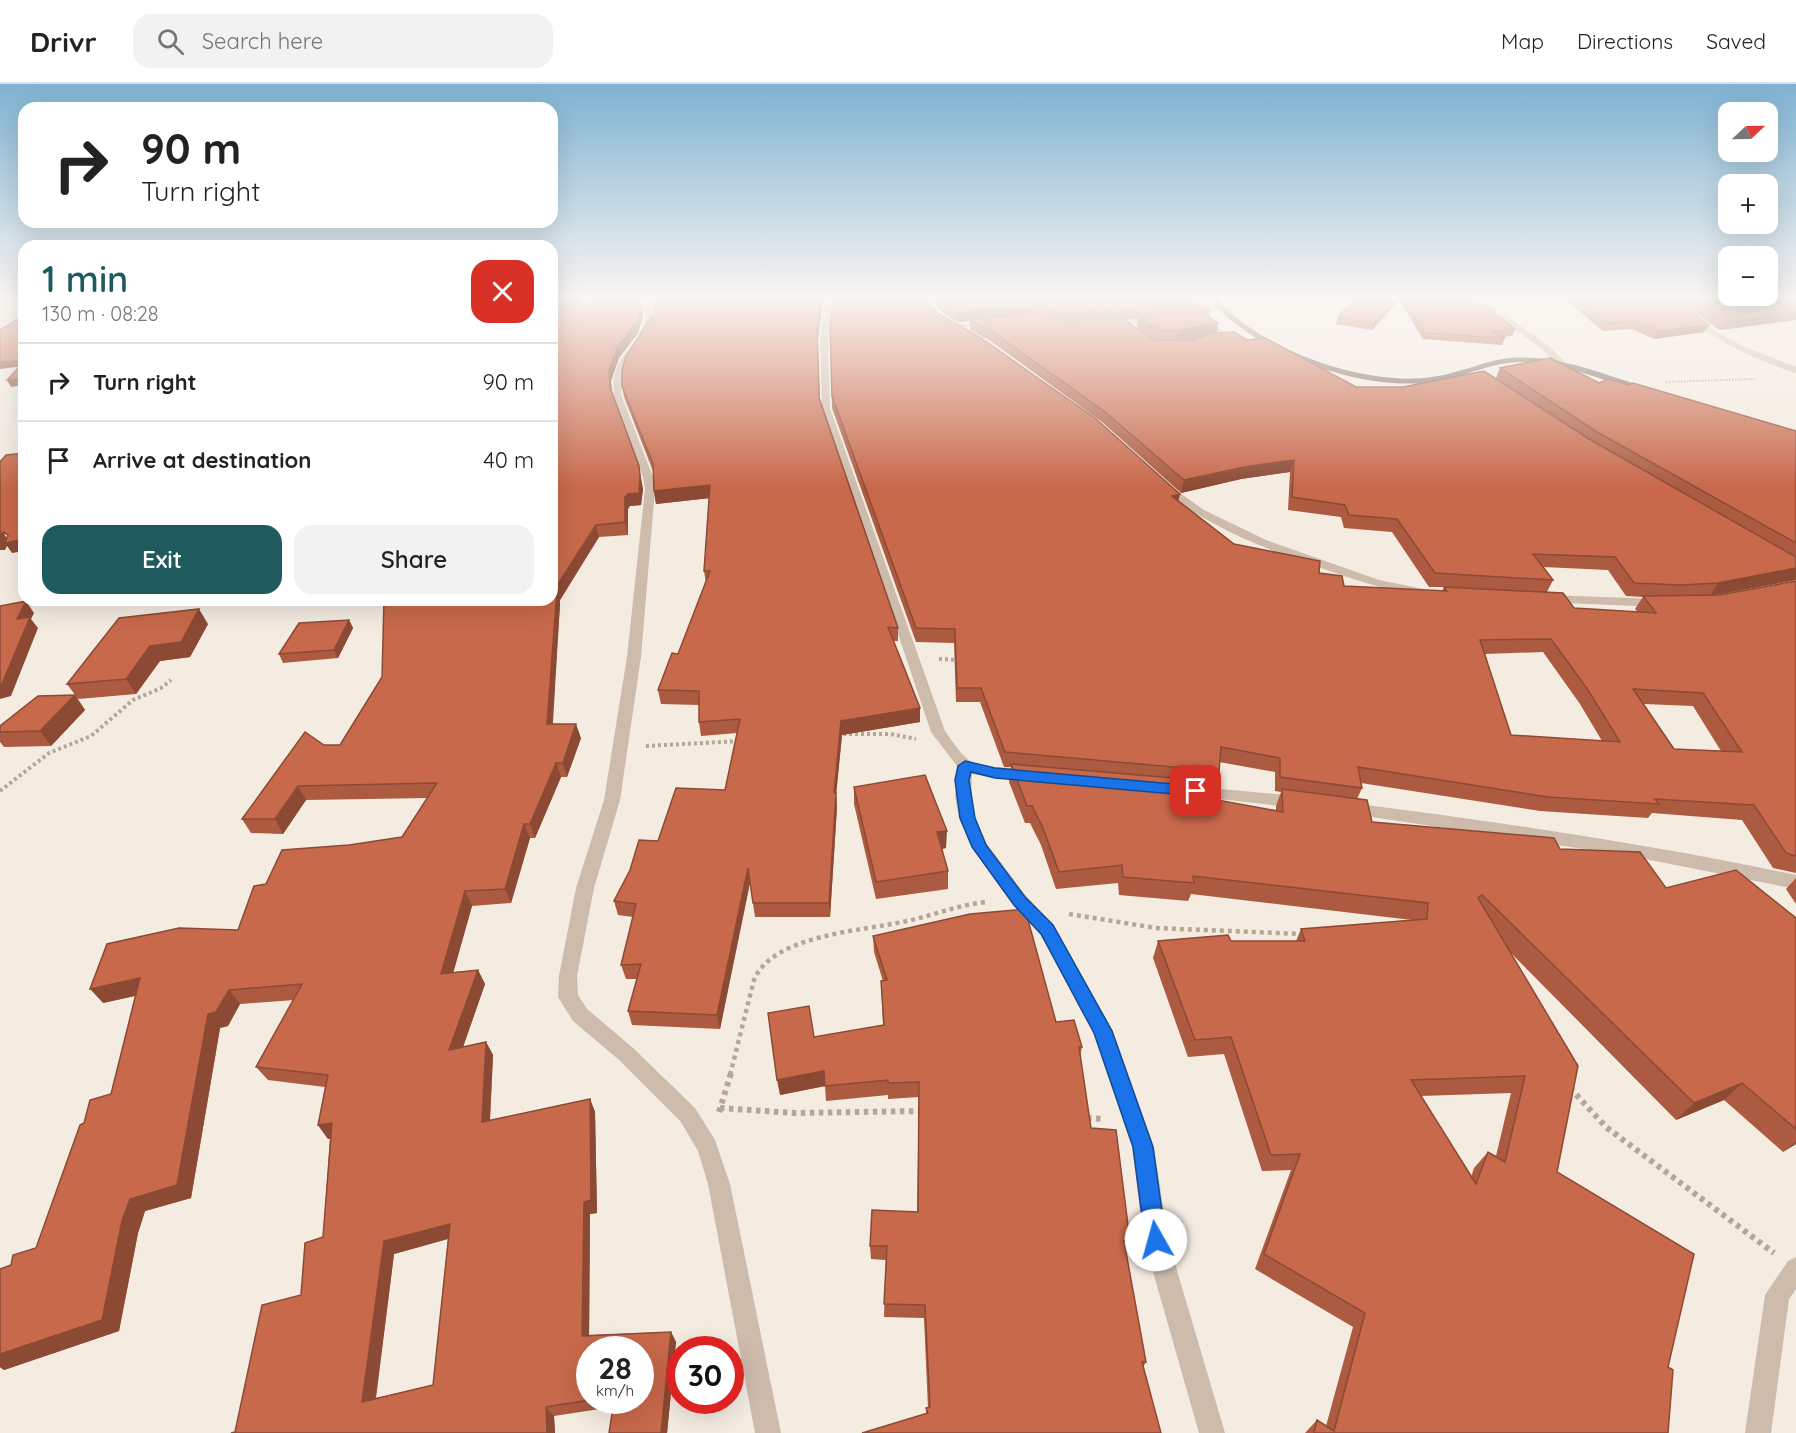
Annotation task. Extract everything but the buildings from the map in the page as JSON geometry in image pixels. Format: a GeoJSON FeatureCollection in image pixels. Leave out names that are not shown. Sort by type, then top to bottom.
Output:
{"type":"FeatureCollection","features":[{"type":"Feature","properties":{"kind":"main road"},"geometry":{"type":"LineString","coordinates":[[1317,361],[1348,372],[1395,379],[1431,380],[1477,373],[1507,361]]}},
{"type":"Feature","properties":{"kind":"main road"},"geometry":{"type":"LineString","coordinates":[[1535,361],[1564,366],[1655,393]]}},
{"type":"Feature","properties":{"kind":"street"},"geometry":{"type":"LineString","coordinates":[[622,361],[616,384],[618,397],[648,477],[650,489],[634,657],[620,752],[612,800],[585,888],[568,975],[568,997],[580,1015],[625,1053],[688,1115],[706,1147],[719,1184],[768,1433]]}},
{"type":"Feature","properties":{"kind":"street"},"geometry":{"type":"LineString","coordinates":[[824,361],[826,408],[938,732],[965,766],[995,773],[1042,777]]}},
{"type":"Feature","properties":{"kind":"street"},"geometry":{"type":"LineString","coordinates":[[1559,361],[1564,366]]}},
{"type":"Feature","properties":{"kind":"street"},"geometry":{"type":"LineString","coordinates":[[1774,361],[1795,369]]}},
{"type":"Feature","properties":{"kind":"street"},"geometry":{"type":"LineString","coordinates":[[1157,479],[1186,504],[1228,528],[1380,584],[1441,594]]}},
{"type":"Feature","properties":{"kind":"street"},"geometry":{"type":"LineString","coordinates":[[1536,598],[1673,604]]}},
{"type":"Feature","properties":{"kind":"street"},"geometry":{"type":"LineString","coordinates":[[965,766],[963,797],[967,818],[980,847],[1020,901],[1047,930],[1103,1031],[1143,1147],[1156,1240],[1212,1433]]}},
{"type":"Feature","properties":{"kind":"street"},"geometry":{"type":"LineString","coordinates":[[1181,790],[1310,804]]}},
{"type":"Feature","properties":{"kind":"street"},"geometry":{"type":"LineString","coordinates":[[1333,807],[1508,830],[1754,872],[1796,882]]}},
{"type":"Feature","properties":{"kind":"street"},"geometry":{"type":"LineString","coordinates":[[1758,1433],[1777,1295],[1786,1262]]}},
{"type":"Feature","properties":{"kind":"path"},"geometry":{"type":"LineString","coordinates":[[1623,383],[1768,379],[1780,377],[1795,369]]}},
{"type":"Feature","properties":{"kind":"path"},"geometry":{"type":"LineString","coordinates":[[911,657],[969,661]]}},
{"type":"Feature","properties":{"kind":"path"},"geometry":{"type":"LineString","coordinates":[[0,791],[49,753],[91,736],[133,700],[161,688],[171,680]]}},
{"type":"Feature","properties":{"kind":"path"},"geometry":{"type":"LineString","coordinates":[[833,735],[890,734],[949,747]]}},
{"type":"Feature","properties":{"kind":"path"},"geometry":{"type":"LineString","coordinates":[[620,752],[650,745],[701,745],[746,740]]}},
{"type":"Feature","properties":{"kind":"path"},"geometry":{"type":"LineString","coordinates":[[706,1147],[732,1071],[759,969],[772,956],[795,946],[861,929],[918,919],[974,902],[1020,901],[1086,918],[1132,925],[1217,932],[1315,935]]}},
{"type":"Feature","properties":{"kind":"path"},"geometry":{"type":"LineString","coordinates":[[1569,1086],[1606,1127],[1786,1262]]}},
{"type":"Feature","properties":{"kind":"path"},"geometry":{"type":"LineString","coordinates":[[720,1108],[794,1113],[930,1111]]}},
{"type":"Feature","properties":{"kind":"path"},"geometry":{"type":"LineString","coordinates":[[1078,1117],[1134,1120]]}},
{"type":"Feature","properties":{"kind":"route"},"geometry":{"type":"LineString","coordinates":[[1156,1240],[1143,1147],[1103,1031],[1047,930],[996,872],[980,847],[967,818],[962,780],[965,766],[995,773],[1196,791]]}}]}
